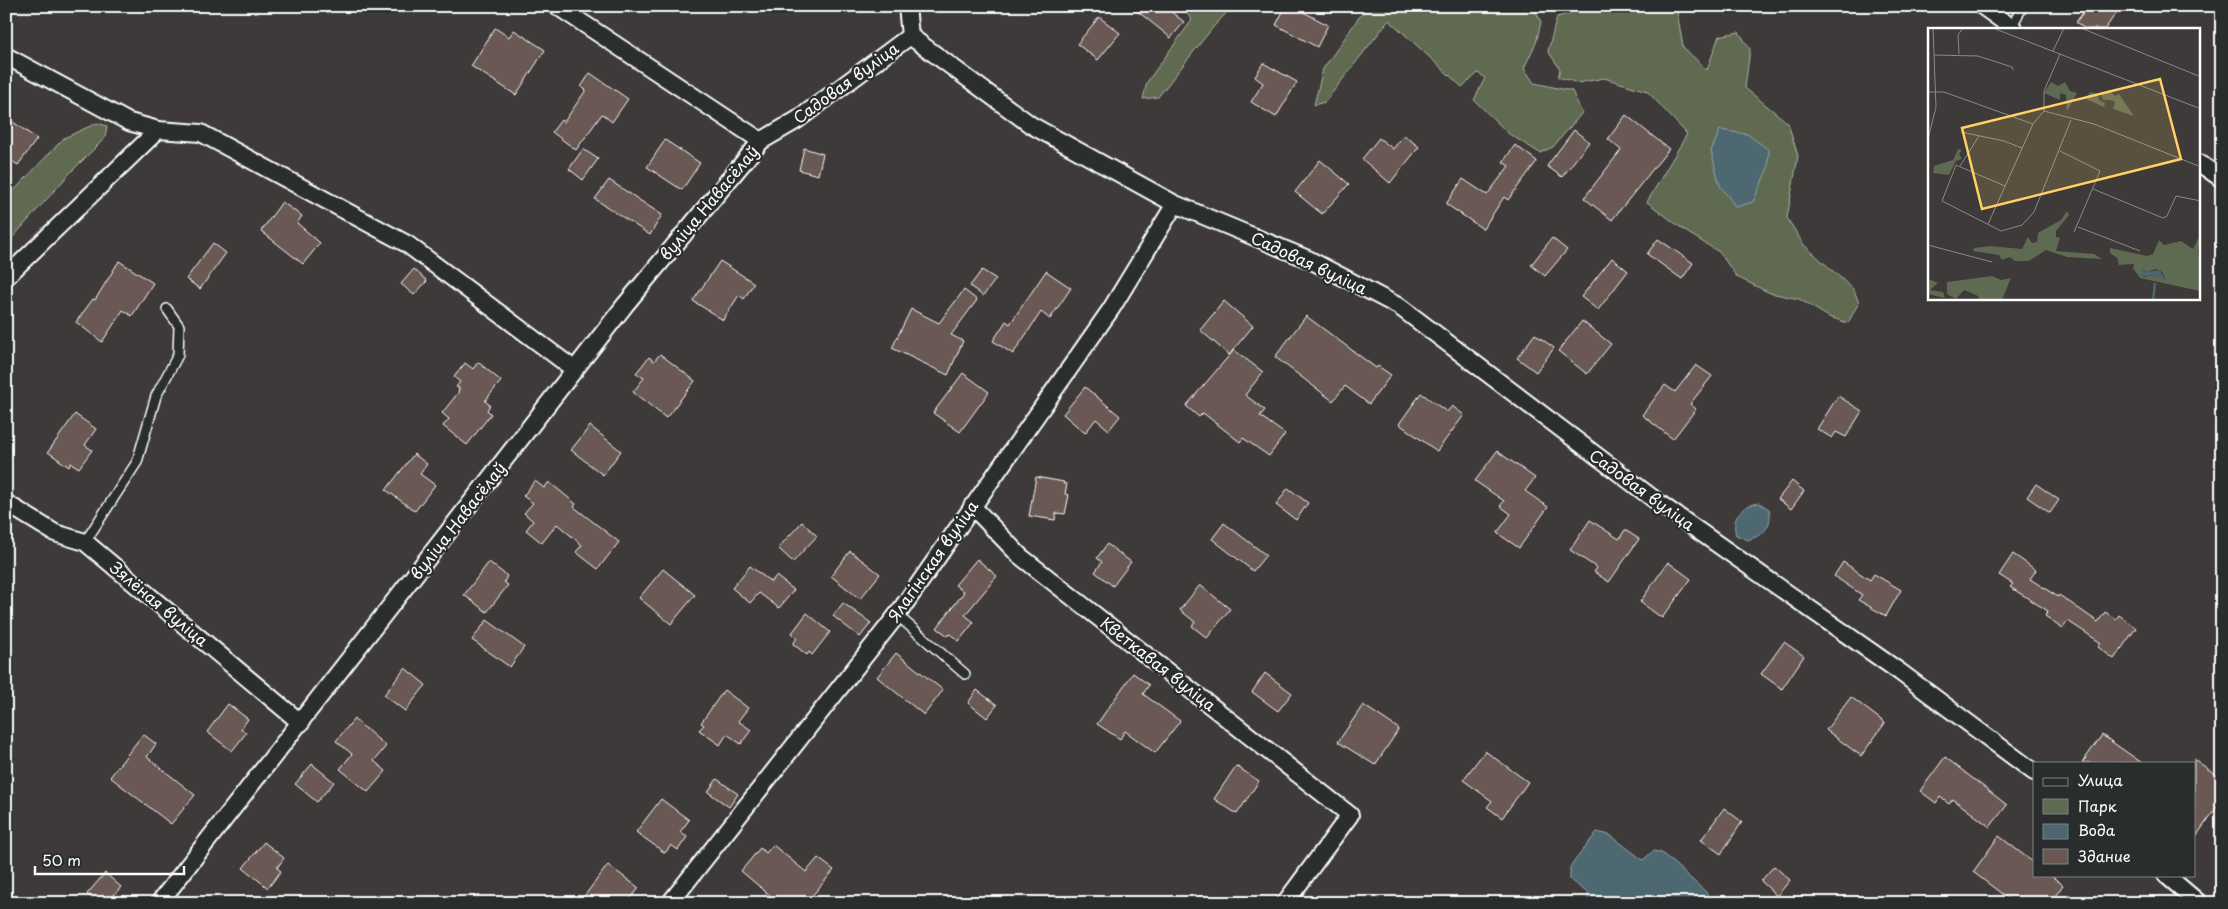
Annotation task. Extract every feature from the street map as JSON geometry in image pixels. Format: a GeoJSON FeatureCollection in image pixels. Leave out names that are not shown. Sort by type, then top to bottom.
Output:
{"type":"FeatureCollection","features":[{"type":"Feature","properties":{"kind":"street"},"geometry":{"type":"LineString","coordinates":[[557,6],[761,142]]}},
{"type":"Feature","properties":{"kind":"street"},"geometry":{"type":"LineString","coordinates":[[907,6],[910,36]]}},
{"type":"Feature","properties":{"kind":"street"},"geometry":{"type":"LineString","coordinates":[[1982,6],[2013,28]]}},
{"type":"Feature","properties":{"kind":"street","name":"Садовая вуліца"},"geometry":{"type":"LineString","coordinates":[[761,142],[797,120],[910,36],[1031,125],[1175,204],[1310,260],[1400,307],[1663,506],[1900,672],[2033,771]]}},
{"type":"Feature","properties":{"kind":"street"},"geometry":{"type":"LineString","coordinates":[[6,56],[129,122],[158,130],[201,133],[407,244],[575,370]]}},
{"type":"Feature","properties":{"kind":"street"},"geometry":{"type":"LineString","coordinates":[[6,277],[158,130]]}},
{"type":"Feature","properties":{"kind":"street","name":"вуліца Навасёлаў"},"geometry":{"type":"LineString","coordinates":[[159,903],[625,305],[761,142]]}},
{"type":"Feature","properties":{"kind":"street"},"geometry":{"type":"LineString","coordinates":[[2200,164],[2222,179]]}},
{"type":"Feature","properties":{"kind":"street","name":"Ялагінская вуліца"},"geometry":{"type":"LineString","coordinates":[[670,903],[897,615],[1111,308],[1175,204]]}},
{"type":"Feature","properties":{"kind":"street","name":"Зялёная вуліца"},"geometry":{"type":"LineString","coordinates":[[6,503],[55,532],[85,542],[301,723]]}},
{"type":"Feature","properties":{"kind":"street","name":"Кветкавая вуліца"},"geometry":{"type":"LineString","coordinates":[[972,506],[1020,556],[1350,815],[1285,903]]}},
{"type":"Feature","properties":{"kind":"street"},"geometry":{"type":"LineString","coordinates":[[2167,876],[2198,903]]}},
{"type":"Feature","properties":{"kind":"lane"},"geometry":{"type":"LineString","coordinates":[[2013,28],[2023,6]]}},
{"type":"Feature","properties":{"kind":"lane"},"geometry":{"type":"LineString","coordinates":[[85,542],[137,462],[156,396],[178,356],[179,326],[167,310]]}},
{"type":"Feature","properties":{"kind":"lane"},"geometry":{"type":"LineString","coordinates":[[897,615],[965,674]]}},
{"type":"Feature","properties":{"kind":"green space"},"geometry":{"type":"Polygon","coordinates":[[[1181,6],[1233,6],[1214,26],[1158,97],[1143,99],[1147,82],[1192,20],[1181,6]]]}},
{"type":"Feature","properties":{"kind":"green space"},"geometry":{"type":"Polygon","coordinates":[[[1367,6],[1533,6],[1541,22],[1536,43],[1524,68],[1534,83],[1572,91],[1582,113],[1553,147],[1540,153],[1509,134],[1474,100],[1485,78],[1478,73],[1462,87],[1389,20],[1325,102],[1314,105],[1323,69],[1367,6]]]}},
{"type":"Feature","properties":{"kind":"green space"},"geometry":{"type":"Polygon","coordinates":[[[1594,6],[1676,6],[1683,47],[1707,70],[1719,36],[1739,32],[1750,49],[1745,88],[1788,123],[1798,156],[1787,218],[1804,245],[1853,289],[1859,302],[1848,323],[1829,317],[1799,299],[1770,293],[1737,277],[1719,252],[1688,233],[1647,202],[1687,134],[1647,91],[1604,78],[1578,83],[1558,77],[1560,69],[1548,51],[1557,17],[1594,6]]]}},
{"type":"Feature","properties":{"kind":"green space"},"geometry":{"type":"Polygon","coordinates":[[[97,123],[107,126],[105,138],[70,173],[6,245],[6,199],[64,138],[97,123]]]}},
{"type":"Feature","properties":{"kind":"water"},"geometry":{"type":"Polygon","coordinates":[[[1720,130],[1747,134],[1769,150],[1768,168],[1753,202],[1736,207],[1720,186],[1711,151],[1720,130]]]}},
{"type":"Feature","properties":{"kind":"water"},"geometry":{"type":"Polygon","coordinates":[[[1759,503],[1769,509],[1770,520],[1766,529],[1748,540],[1736,535],[1735,523],[1739,513],[1747,506],[1759,503]]]}},
{"type":"Feature","properties":{"kind":"water"},"geometry":{"type":"Polygon","coordinates":[[[1597,832],[1610,835],[1643,860],[1653,851],[1662,853],[1707,893],[1710,903],[1586,903],[1589,894],[1570,880],[1570,867],[1597,832]]]}},
{"type":"Feature","properties":{"kind":"building"},"geometry":{"type":"Polygon","coordinates":[[[1131,6],[1164,6],[1184,22],[1171,38],[1131,6]]]}},
{"type":"Feature","properties":{"kind":"building"},"geometry":{"type":"Polygon","coordinates":[[[1286,6],[1292,6],[1328,25],[1317,47],[1276,25],[1286,6]]]}},
{"type":"Feature","properties":{"kind":"building"},"geometry":{"type":"Polygon","coordinates":[[[2088,6],[2121,6],[2106,28],[2084,28],[2076,22],[2088,6]]]}},
{"type":"Feature","properties":{"kind":"building"},"geometry":{"type":"Polygon","coordinates":[[[1099,17],[1120,33],[1098,60],[1077,44],[1099,17]]]}},
{"type":"Feature","properties":{"kind":"building"},"geometry":{"type":"Polygon","coordinates":[[[495,28],[509,37],[514,30],[545,50],[516,95],[471,66],[495,28]]]}},
{"type":"Feature","properties":{"kind":"building"},"geometry":{"type":"Polygon","coordinates":[[[1263,63],[1297,82],[1276,117],[1251,102],[1263,83],[1255,77],[1263,63]]]}},
{"type":"Feature","properties":{"kind":"building"},"geometry":{"type":"Polygon","coordinates":[[[590,73],[628,99],[612,122],[602,114],[576,150],[552,132],[561,120],[564,122],[586,90],[581,87],[590,73]]]}},
{"type":"Feature","properties":{"kind":"building"},"geometry":{"type":"Polygon","coordinates":[[[1626,115],[1669,149],[1612,220],[1584,198],[1621,150],[1608,139],[1626,115]]]}},
{"type":"Feature","properties":{"kind":"building"},"geometry":{"type":"Polygon","coordinates":[[[6,117],[37,139],[18,165],[6,157],[6,117]]]}},
{"type":"Feature","properties":{"kind":"building"},"geometry":{"type":"Polygon","coordinates":[[[1574,130],[1589,142],[1562,177],[1547,166],[1574,130]]]}},
{"type":"Feature","properties":{"kind":"building"},"geometry":{"type":"Polygon","coordinates":[[[1404,135],[1419,147],[1390,183],[1362,159],[1379,138],[1393,149],[1404,135]]]}},
{"type":"Feature","properties":{"kind":"building"},"geometry":{"type":"Polygon","coordinates":[[[665,140],[700,163],[682,190],[647,167],[665,140]]]}},
{"type":"Feature","properties":{"kind":"building"},"geometry":{"type":"Polygon","coordinates":[[[1515,145],[1537,161],[1508,200],[1504,197],[1483,229],[1446,204],[1463,179],[1487,195],[1509,166],[1503,162],[1515,145]]]}},
{"type":"Feature","properties":{"kind":"building"},"geometry":{"type":"Polygon","coordinates":[[[804,148],[823,154],[818,175],[799,170],[804,148]]]}},
{"type":"Feature","properties":{"kind":"building"},"geometry":{"type":"Polygon","coordinates":[[[583,149],[598,159],[583,180],[569,169],[583,149]]]}},
{"type":"Feature","properties":{"kind":"building"},"geometry":{"type":"Polygon","coordinates":[[[1320,160],[1349,184],[1322,214],[1295,192],[1320,160]]]}},
{"type":"Feature","properties":{"kind":"building"},"geometry":{"type":"Polygon","coordinates":[[[609,180],[662,215],[650,235],[595,199],[609,180]]]}},
{"type":"Feature","properties":{"kind":"building"},"geometry":{"type":"Polygon","coordinates":[[[282,202],[302,216],[297,223],[320,243],[303,264],[261,231],[282,202]]]}},
{"type":"Feature","properties":{"kind":"building"},"geometry":{"type":"Polygon","coordinates":[[[1552,238],[1567,250],[1545,276],[1531,265],[1552,238]]]}},
{"type":"Feature","properties":{"kind":"building"},"geometry":{"type":"Polygon","coordinates":[[[1658,239],[1693,263],[1682,279],[1647,254],[1658,239]]]}},
{"type":"Feature","properties":{"kind":"building"},"geometry":{"type":"Polygon","coordinates":[[[213,243],[226,253],[200,289],[186,279],[213,243]]]}},
{"type":"Feature","properties":{"kind":"building"},"geometry":{"type":"Polygon","coordinates":[[[1612,258],[1628,271],[1598,310],[1581,297],[1612,258]]]}},
{"type":"Feature","properties":{"kind":"building"},"geometry":{"type":"Polygon","coordinates":[[[119,261],[153,283],[132,316],[123,310],[102,342],[76,322],[93,299],[95,300],[119,261]]]}},
{"type":"Feature","properties":{"kind":"building"},"geometry":{"type":"Polygon","coordinates":[[[720,261],[754,283],[744,299],[739,295],[723,320],[693,301],[720,261]]]}},
{"type":"Feature","properties":{"kind":"building"},"geometry":{"type":"Polygon","coordinates":[[[414,269],[427,281],[414,295],[401,284],[414,269]]]}},
{"type":"Feature","properties":{"kind":"building"},"geometry":{"type":"Polygon","coordinates":[[[982,270],[996,279],[983,296],[970,286],[982,270]]]}},
{"type":"Feature","properties":{"kind":"building"},"geometry":{"type":"Polygon","coordinates":[[[1046,271],[1071,288],[1050,319],[1041,312],[1013,354],[993,341],[1006,321],[1010,324],[1046,271]]]}},
{"type":"Feature","properties":{"kind":"building"},"geometry":{"type":"Polygon","coordinates":[[[964,290],[977,300],[951,335],[963,341],[948,375],[892,348],[911,309],[939,323],[964,290]]]}},
{"type":"Feature","properties":{"kind":"building"},"geometry":{"type":"Polygon","coordinates":[[[1224,301],[1253,326],[1229,355],[1200,330],[1224,301]]]}},
{"type":"Feature","properties":{"kind":"building"},"geometry":{"type":"Polygon","coordinates":[[[1306,316],[1376,368],[1378,366],[1391,375],[1369,404],[1345,386],[1333,401],[1275,357],[1306,316]]]}},
{"type":"Feature","properties":{"kind":"building"},"geometry":{"type":"Polygon","coordinates":[[[1582,321],[1611,344],[1587,374],[1558,351],[1582,321]]]}},
{"type":"Feature","properties":{"kind":"building"},"geometry":{"type":"Polygon","coordinates":[[[1535,334],[1554,348],[1536,372],[1517,358],[1535,334]]]}},
{"type":"Feature","properties":{"kind":"building"},"geometry":{"type":"Polygon","coordinates":[[[1234,350],[1263,372],[1245,395],[1265,410],[1260,416],[1285,434],[1269,456],[1243,438],[1240,442],[1203,413],[1199,417],[1186,406],[1234,350]]]}},
{"type":"Feature","properties":{"kind":"building"},"geometry":{"type":"Polygon","coordinates":[[[660,354],[695,381],[666,418],[633,392],[644,378],[636,373],[649,357],[654,361],[660,354]]]}},
{"type":"Feature","properties":{"kind":"building"},"geometry":{"type":"Polygon","coordinates":[[[478,362],[501,381],[485,401],[490,405],[487,410],[491,414],[467,445],[443,426],[449,419],[442,413],[458,393],[459,388],[456,387],[460,382],[454,377],[465,363],[473,369],[478,362]]]}},
{"type":"Feature","properties":{"kind":"building"},"geometry":{"type":"Polygon","coordinates":[[[1696,365],[1712,376],[1690,404],[1696,409],[1673,439],[1642,415],[1665,385],[1675,392],[1696,365]]]}},
{"type":"Feature","properties":{"kind":"building"},"geometry":{"type":"Polygon","coordinates":[[[963,373],[989,392],[960,432],[933,413],[963,373]]]}},
{"type":"Feature","properties":{"kind":"building"},"geometry":{"type":"Polygon","coordinates":[[[1085,387],[1120,416],[1109,430],[1096,419],[1085,433],[1063,414],[1085,387]]]}},
{"type":"Feature","properties":{"kind":"building"},"geometry":{"type":"Polygon","coordinates":[[[1421,393],[1447,412],[1452,406],[1464,415],[1437,451],[1399,424],[1421,393]]]}},
{"type":"Feature","properties":{"kind":"building"},"geometry":{"type":"Polygon","coordinates":[[[1838,396],[1862,411],[1846,437],[1836,432],[1832,438],[1817,429],[1838,396]]]}},
{"type":"Feature","properties":{"kind":"building"},"geometry":{"type":"Polygon","coordinates":[[[75,414],[96,429],[85,445],[92,450],[79,468],[71,463],[69,467],[48,452],[75,414]]]}},
{"type":"Feature","properties":{"kind":"building"},"geometry":{"type":"Polygon","coordinates":[[[590,426],[621,451],[603,475],[571,450],[590,426]]]}},
{"type":"Feature","properties":{"kind":"building"},"geometry":{"type":"Polygon","coordinates":[[[1497,451],[1535,478],[1525,491],[1548,507],[1519,548],[1497,533],[1511,514],[1500,506],[1504,501],[1475,481],[1497,451]]]}},
{"type":"Feature","properties":{"kind":"building"},"geometry":{"type":"Polygon","coordinates":[[[414,454],[427,464],[420,474],[435,485],[415,511],[386,490],[414,454]]]}},
{"type":"Feature","properties":{"kind":"building"},"geometry":{"type":"Polygon","coordinates":[[[1036,477],[1067,484],[1065,494],[1069,495],[1065,514],[1056,513],[1055,520],[1029,516],[1036,477]]]}},
{"type":"Feature","properties":{"kind":"building"},"geometry":{"type":"Polygon","coordinates":[[[535,481],[544,488],[549,482],[576,504],[574,507],[619,542],[598,569],[576,552],[582,545],[557,524],[542,543],[526,530],[533,521],[524,513],[533,503],[523,496],[535,481]]]}},
{"type":"Feature","properties":{"kind":"building"},"geometry":{"type":"Polygon","coordinates":[[[1792,481],[1804,491],[1791,509],[1778,499],[1792,481]]]}},
{"type":"Feature","properties":{"kind":"building"},"geometry":{"type":"Polygon","coordinates":[[[2036,484],[2059,500],[2050,513],[2027,497],[2036,484]]]}},
{"type":"Feature","properties":{"kind":"building"},"geometry":{"type":"Polygon","coordinates":[[[1288,488],[1308,503],[1296,520],[1276,505],[1288,488]]]}},
{"type":"Feature","properties":{"kind":"building"},"geometry":{"type":"Polygon","coordinates":[[[1590,520],[1619,539],[1625,530],[1639,539],[1609,582],[1594,572],[1597,568],[1570,550],[1590,520]]]}},
{"type":"Feature","properties":{"kind":"building"},"geometry":{"type":"Polygon","coordinates":[[[802,522],[817,536],[793,562],[778,548],[802,522]]]}},
{"type":"Feature","properties":{"kind":"building"},"geometry":{"type":"Polygon","coordinates":[[[1224,523],[1266,555],[1253,571],[1212,539],[1224,523]]]}},
{"type":"Feature","properties":{"kind":"building"},"geometry":{"type":"Polygon","coordinates":[[[1107,544],[1131,562],[1113,586],[1095,572],[1102,562],[1097,558],[1107,544]]]}},
{"type":"Feature","properties":{"kind":"building"},"geometry":{"type":"Polygon","coordinates":[[[850,551],[880,574],[860,599],[831,576],[850,551]]]}},
{"type":"Feature","properties":{"kind":"building"},"geometry":{"type":"Polygon","coordinates":[[[2013,554],[2036,570],[2030,579],[2058,597],[2059,595],[2098,622],[2105,612],[2116,619],[2119,615],[2136,628],[2114,659],[2098,647],[2101,643],[2068,621],[2063,628],[2045,616],[2048,611],[2010,587],[2013,584],[1999,575],[2013,554]]]}},
{"type":"Feature","properties":{"kind":"building"},"geometry":{"type":"Polygon","coordinates":[[[977,559],[997,576],[965,615],[974,622],[959,641],[937,628],[964,592],[955,585],[977,559]]]}},
{"type":"Feature","properties":{"kind":"building"},"geometry":{"type":"Polygon","coordinates":[[[489,562],[507,576],[504,582],[508,585],[487,612],[464,595],[489,562]]]}},
{"type":"Feature","properties":{"kind":"building"},"geometry":{"type":"Polygon","coordinates":[[[1668,562],[1691,579],[1662,618],[1640,602],[1668,562]]]}},
{"type":"Feature","properties":{"kind":"building"},"geometry":{"type":"Polygon","coordinates":[[[1843,562],[1870,580],[1874,574],[1901,590],[1886,616],[1858,600],[1862,595],[1834,576],[1843,562]]]}},
{"type":"Feature","properties":{"kind":"building"},"geometry":{"type":"Polygon","coordinates":[[[750,566],[771,582],[776,576],[794,590],[779,608],[759,593],[750,603],[732,588],[750,566]]]}},
{"type":"Feature","properties":{"kind":"building"},"geometry":{"type":"Polygon","coordinates":[[[663,569],[695,595],[671,624],[639,598],[663,569]]]}},
{"type":"Feature","properties":{"kind":"building"},"geometry":{"type":"Polygon","coordinates":[[[1200,585],[1230,609],[1207,638],[1192,626],[1195,622],[1180,610],[1200,585]]]}},
{"type":"Feature","properties":{"kind":"building"},"geometry":{"type":"Polygon","coordinates":[[[843,603],[871,623],[860,637],[833,616],[843,603]]]}},
{"type":"Feature","properties":{"kind":"building"},"geometry":{"type":"Polygon","coordinates":[[[807,613],[830,632],[812,655],[809,652],[807,655],[793,644],[797,638],[792,633],[807,613]]]}},
{"type":"Feature","properties":{"kind":"building"},"geometry":{"type":"Polygon","coordinates":[[[487,620],[524,647],[510,667],[472,640],[487,620]]]}},
{"type":"Feature","properties":{"kind":"building"},"geometry":{"type":"Polygon","coordinates":[[[1784,642],[1804,656],[1782,689],[1761,674],[1784,642]]]}},
{"type":"Feature","properties":{"kind":"building"},"geometry":{"type":"Polygon","coordinates":[[[896,653],[943,690],[924,715],[877,677],[896,653]]]}},
{"type":"Feature","properties":{"kind":"building"},"geometry":{"type":"Polygon","coordinates":[[[405,668],[426,685],[405,711],[384,695],[405,668]]]}},
{"type":"Feature","properties":{"kind":"building"},"geometry":{"type":"Polygon","coordinates":[[[1133,673],[1149,685],[1143,694],[1180,721],[1155,753],[1125,731],[1120,739],[1097,724],[1133,673]]]}},
{"type":"Feature","properties":{"kind":"building"},"geometry":{"type":"Polygon","coordinates":[[[1265,673],[1292,693],[1278,711],[1252,692],[1265,673]]]}},
{"type":"Feature","properties":{"kind":"building"},"geometry":{"type":"Polygon","coordinates":[[[724,690],[748,708],[738,721],[751,730],[741,744],[727,734],[720,745],[699,730],[704,725],[701,723],[724,690]]]}},
{"type":"Feature","properties":{"kind":"building"},"geometry":{"type":"Polygon","coordinates":[[[977,690],[997,705],[987,718],[968,703],[977,690]]]}},
{"type":"Feature","properties":{"kind":"building"},"geometry":{"type":"Polygon","coordinates":[[[1851,697],[1885,723],[1861,756],[1826,730],[1851,697]]]}},
{"type":"Feature","properties":{"kind":"building"},"geometry":{"type":"Polygon","coordinates":[[[228,704],[248,719],[241,729],[246,733],[232,751],[207,732],[228,704]]]}},
{"type":"Feature","properties":{"kind":"building"},"geometry":{"type":"Polygon","coordinates":[[[1363,705],[1399,729],[1375,765],[1338,742],[1363,705]]]}},
{"type":"Feature","properties":{"kind":"building"},"geometry":{"type":"Polygon","coordinates":[[[354,719],[386,746],[374,761],[386,771],[368,792],[340,769],[352,754],[336,741],[354,719]]]}},
{"type":"Feature","properties":{"kind":"building"},"geometry":{"type":"Polygon","coordinates":[[[143,734],[156,744],[147,757],[195,795],[171,824],[110,777],[143,734]]]}},
{"type":"Feature","properties":{"kind":"building"},"geometry":{"type":"Polygon","coordinates":[[[2102,735],[2141,762],[2083,762],[2102,735]]]}},
{"type":"Feature","properties":{"kind":"building"},"geometry":{"type":"Polygon","coordinates":[[[1485,751],[1528,782],[1502,818],[1487,807],[1492,801],[1463,780],[1485,751]]]}},
{"type":"Feature","properties":{"kind":"building"},"geometry":{"type":"Polygon","coordinates":[[[1945,757],[2007,805],[1990,827],[1953,799],[1949,804],[1940,797],[1936,803],[1920,791],[1945,757]]]}},
{"type":"Feature","properties":{"kind":"building"},"geometry":{"type":"Polygon","coordinates":[[[2194,759],[2222,779],[2222,800],[2196,836],[2196,762],[2194,762],[2194,759]]]}},
{"type":"Feature","properties":{"kind":"building"},"geometry":{"type":"Polygon","coordinates":[[[312,764],[334,782],[317,802],[295,784],[312,764]]]}},
{"type":"Feature","properties":{"kind":"building"},"geometry":{"type":"Polygon","coordinates":[[[1236,766],[1259,781],[1237,814],[1214,799],[1236,766]]]}},
{"type":"Feature","properties":{"kind":"building"},"geometry":{"type":"Polygon","coordinates":[[[717,779],[738,794],[729,807],[708,792],[717,779]]]}},
{"type":"Feature","properties":{"kind":"building"},"geometry":{"type":"Polygon","coordinates":[[[661,799],[689,820],[680,832],[687,837],[678,850],[671,845],[665,853],[636,832],[661,799]]]}},
{"type":"Feature","properties":{"kind":"building"},"geometry":{"type":"Polygon","coordinates":[[[1724,808],[1742,822],[1721,854],[1701,840],[1724,808]]]}},
{"type":"Feature","properties":{"kind":"building"},"geometry":{"type":"Polygon","coordinates":[[[1999,836],[2033,862],[2033,876],[2051,876],[2063,885],[2050,903],[2014,903],[1973,872],[1999,836]]]}},
{"type":"Feature","properties":{"kind":"building"},"geometry":{"type":"Polygon","coordinates":[[[264,842],[284,858],[277,868],[281,871],[268,888],[243,868],[264,842]]]}},
{"type":"Feature","properties":{"kind":"building"},"geometry":{"type":"Polygon","coordinates":[[[773,845],[806,872],[818,858],[834,870],[806,903],[779,903],[741,871],[760,848],[766,853],[773,845]]]}},
{"type":"Feature","properties":{"kind":"building"},"geometry":{"type":"Polygon","coordinates":[[[608,865],[639,888],[627,903],[579,903],[608,865]]]}},
{"type":"Feature","properties":{"kind":"building"},"geometry":{"type":"Polygon","coordinates":[[[1774,866],[1790,880],[1777,896],[1761,881],[1774,866]]]}},
{"type":"Feature","properties":{"kind":"building"},"geometry":{"type":"Polygon","coordinates":[[[105,873],[121,887],[107,903],[98,903],[87,894],[105,873]]]}}]}
